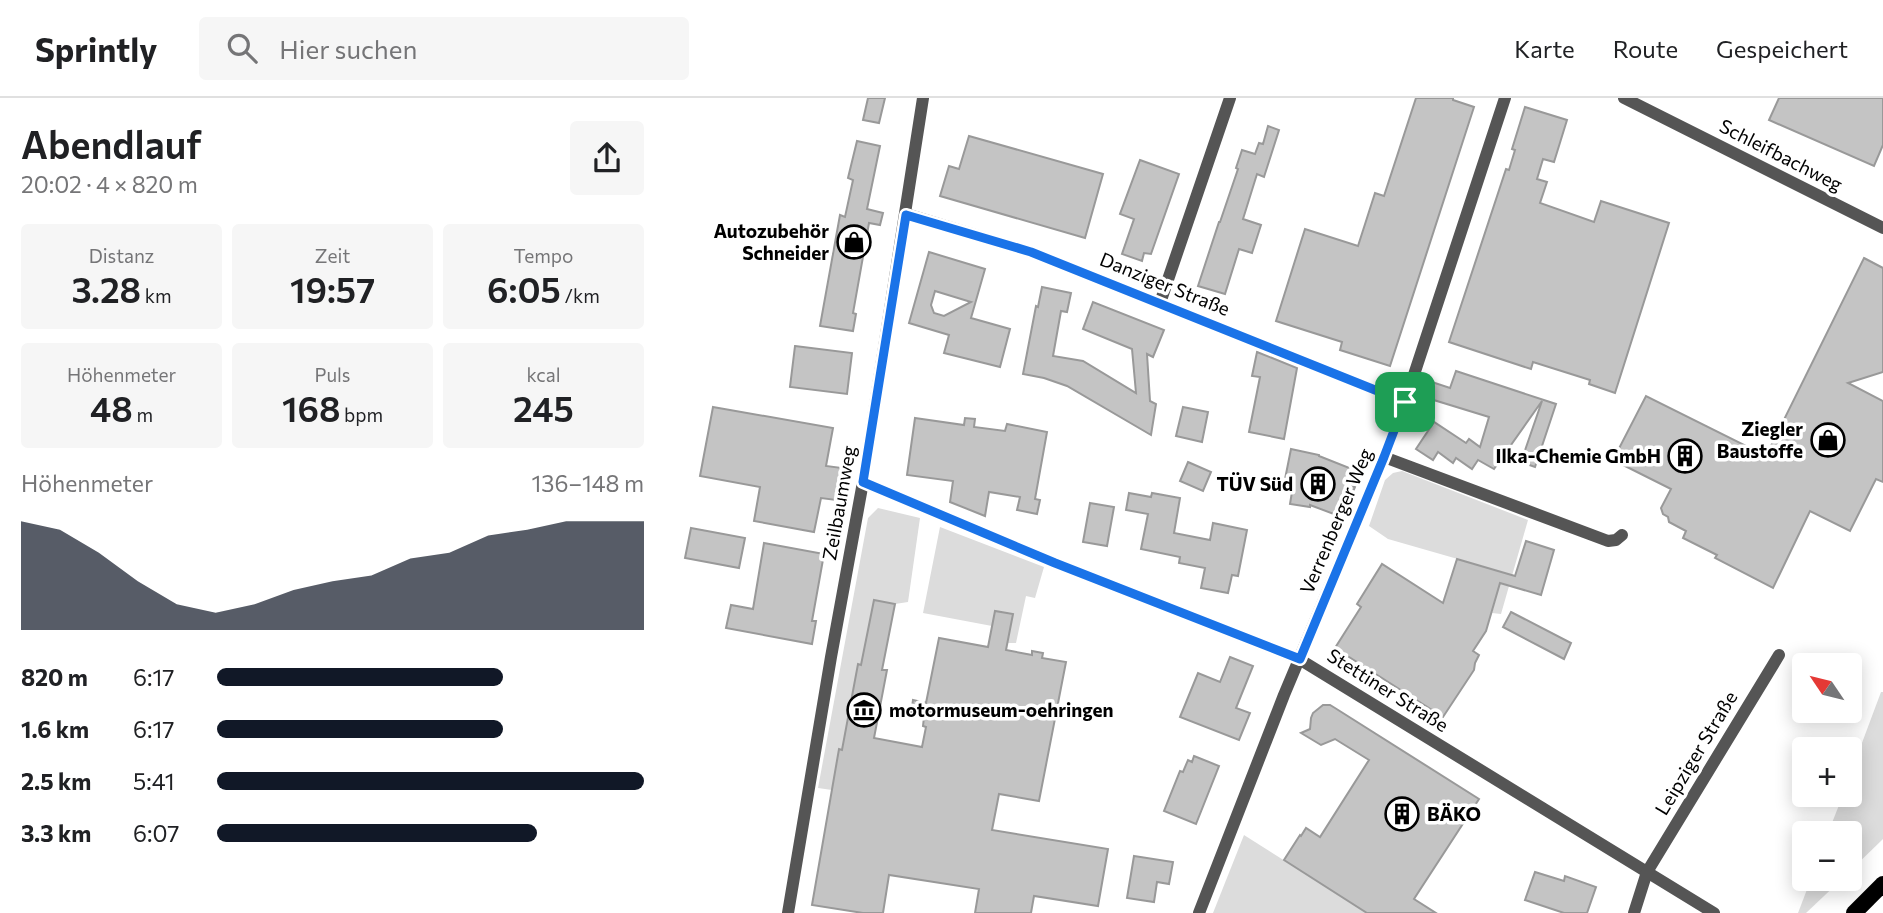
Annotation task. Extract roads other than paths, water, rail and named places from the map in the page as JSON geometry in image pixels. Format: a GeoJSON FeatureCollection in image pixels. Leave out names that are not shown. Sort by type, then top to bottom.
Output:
{"type":"FeatureCollection","features":[{"type":"Feature","properties":{"kind":"main road"},"geometry":{"type":"LineString","coordinates":[[1854,913],[1883,884]]}},
{"type":"Feature","properties":{"kind":"street","name":"Zeilbaumweg"},"geometry":{"type":"LineString","coordinates":[[788,913],[863,482],[923,98]]}},
{"type":"Feature","properties":{"kind":"street"},"geometry":{"type":"LineString","coordinates":[[1160,303],[1230,98]]}},
{"type":"Feature","properties":{"kind":"street","name":"Verrenberger Weg"},"geometry":{"type":"LineString","coordinates":[[1199,913],[1405,402],[1505,98]]}},
{"type":"Feature","properties":{"kind":"street","name":"Schleifbachweg"},"geometry":{"type":"LineString","coordinates":[[1624,98],[1883,228]]}},
{"type":"Feature","properties":{"kind":"street","name":"Danziger Straße"},"geometry":{"type":"LineString","coordinates":[[906,215],[1031,252],[1405,402]]}},
{"type":"Feature","properties":{"kind":"street"},"geometry":{"type":"LineString","coordinates":[[1384,457],[1608,541],[1616,540],[1622,535]]}},
{"type":"Feature","properties":{"kind":"street","name":"Stettiner Straße"},"geometry":{"type":"LineString","coordinates":[[863,482],[1055,563],[1300,659],[1714,913]]}},
{"type":"Feature","properties":{"kind":"street","name":"Leipziger Straße"},"geometry":{"type":"LineString","coordinates":[[1634,913],[1647,872],[1779,655]]}},
{"type":"Feature","properties":{"kind":"place","name":"Autozubehör Schneider"},"geometry":{"type":"Point","coordinates":[854,242]}},
{"type":"Feature","properties":{"kind":"place","name":"Ziegler Baustoffe"},"geometry":{"type":"Point","coordinates":[1828,440]}},
{"type":"Feature","properties":{"kind":"place","name":"Ilka-Chemie GmbH"},"geometry":{"type":"Point","coordinates":[1685,456]}},
{"type":"Feature","properties":{"kind":"place","name":"TÜV Süd"},"geometry":{"type":"Point","coordinates":[1318,484]}},
{"type":"Feature","properties":{"kind":"place","name":"motormuseum-oehringen"},"geometry":{"type":"Point","coordinates":[864,710]}},
{"type":"Feature","properties":{"kind":"place","name":"BÄKO"},"geometry":{"type":"Point","coordinates":[1402,814]}}]}
